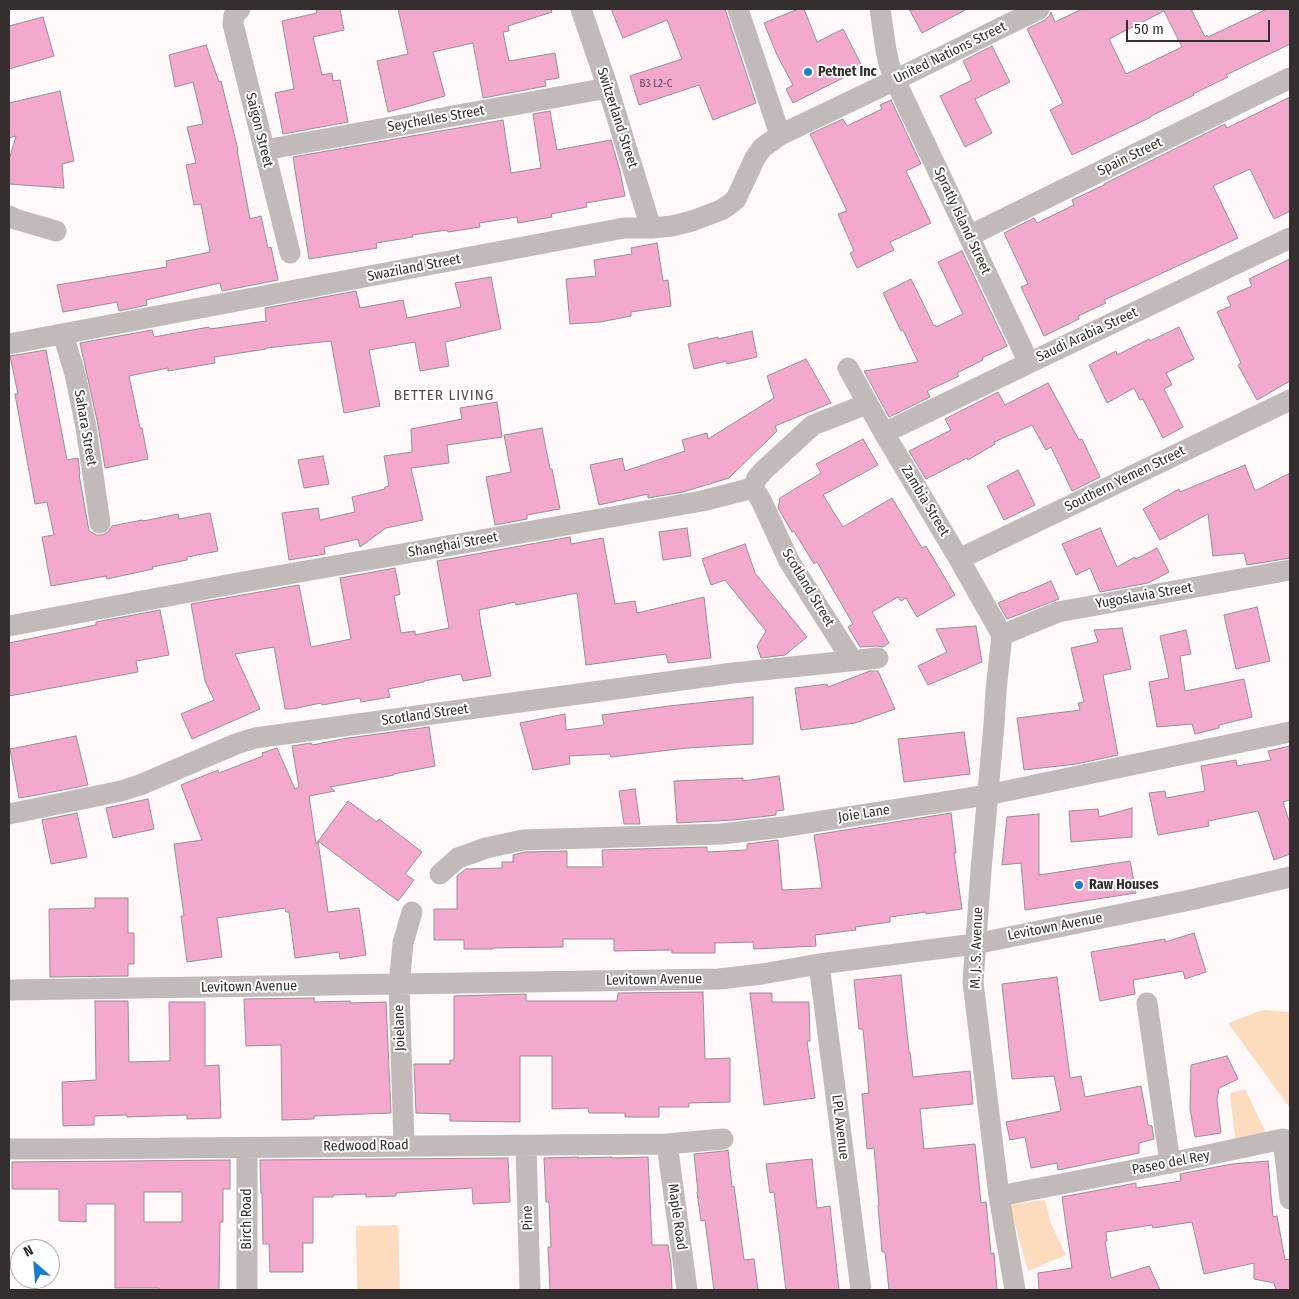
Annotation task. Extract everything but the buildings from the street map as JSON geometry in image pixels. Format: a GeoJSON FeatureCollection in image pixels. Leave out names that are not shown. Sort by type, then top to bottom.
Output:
{"type":"FeatureCollection","features":[{"type":"Feature","properties":{"kind":"street","name":"Saigon Street"},"geometry":{"type":"LineString","coordinates":[[240,9],[234,15],[233,24],[290,253]]}},
{"type":"Feature","properties":{"kind":"street","name":"Switzerland Street"},"geometry":{"type":"LineString","coordinates":[[581,9],[608,88],[651,228]]}},
{"type":"Feature","properties":{"kind":"street"},"geometry":{"type":"LineString","coordinates":[[738,9],[780,134]]}},
{"type":"Feature","properties":{"kind":"street","name":"Spratly Island Street"},"geometry":{"type":"LineString","coordinates":[[880,9],[886,50],[895,80],[1029,362]]}},
{"type":"Feature","properties":{"kind":"street","name":"United Nations Street"},"geometry":{"type":"LineString","coordinates":[[780,134],[1039,9]]}},
{"type":"Feature","properties":{"kind":"street","name":"Spain Street"},"geometry":{"type":"LineString","coordinates":[[969,236],[1290,78]]}},
{"type":"Feature","properties":{"kind":"street","name":"Seychelles Street"},"geometry":{"type":"LineString","coordinates":[[264,150],[608,88]]}},
{"type":"Feature","properties":{"kind":"street","name":"Swaziland Street"},"geometry":{"type":"LineString","coordinates":[[9,344],[624,228],[672,226],[692,221],[709,216],[736,199],[755,158],[762,148],[780,134]]}},
{"type":"Feature","properties":{"kind":"street"},"geometry":{"type":"LineString","coordinates":[[9,216],[56,231]]}},
{"type":"Feature","properties":{"kind":"street","name":"Saudi Arabia Street"},"geometry":{"type":"LineString","coordinates":[[884,433],[1290,238]]}},
{"type":"Feature","properties":{"kind":"street","name":"Sahara Street"},"geometry":{"type":"LineString","coordinates":[[64,334],[86,427],[100,523]]}},
{"type":"Feature","properties":{"kind":"street","name":"Zambia Street"},"geometry":{"type":"LineString","coordinates":[[848,368],[867,404],[1002,635]]}},
{"type":"Feature","properties":{"kind":"street","name":"Southern Yemen Street"},"geometry":{"type":"LineString","coordinates":[[959,559],[1290,400]]}},
{"type":"Feature","properties":{"kind":"street"},"geometry":{"type":"LineString","coordinates":[[753,488],[757,478],[764,470],[813,425],[867,404]]}},
{"type":"Feature","properties":{"kind":"street","name":"Shanghai Street"},"geometry":{"type":"LineString","coordinates":[[9,626],[253,580],[702,500],[753,488]]}},
{"type":"Feature","properties":{"kind":"street","name":"Scotland Street"},"geometry":{"type":"LineString","coordinates":[[753,488],[761,500],[789,561],[852,660]]}},
{"type":"Feature","properties":{"kind":"street","name":"Yugoslavia Street"},"geometry":{"type":"LineString","coordinates":[[1002,635],[1058,612],[1290,570]]}},
{"type":"Feature","properties":{"kind":"street","name":"M. J. S. Avenue"},"geometry":{"type":"LineString","coordinates":[[1002,635],[987,795],[973,982],[999,1196],[1016,1290]]}},
{"type":"Feature","properties":{"kind":"street","name":"Scotland Street"},"geometry":{"type":"LineString","coordinates":[[9,814],[121,791],[255,738],[723,675],[878,658]]}},
{"type":"Feature","properties":{"kind":"street","name":"Joie Lane"},"geometry":{"type":"LineString","coordinates":[[440,874],[458,858],[486,848],[523,840],[721,834],[783,827],[987,795],[1290,732]]}},
{"type":"Feature","properties":{"kind":"street","name":"Levitown Avenue"},"geometry":{"type":"LineString","coordinates":[[9,990],[719,979],[975,944],[1195,899],[1290,877]]}},
{"type":"Feature","properties":{"kind":"street","name":"Joielane"},"geometry":{"type":"LineString","coordinates":[[404,1145],[399,985],[403,943],[412,912]]}},
{"type":"Feature","properties":{"kind":"street","name":"LPL Avenue"},"geometry":{"type":"LineString","coordinates":[[819,964],[861,1290]]}},
{"type":"Feature","properties":{"kind":"street"},"geometry":{"type":"LineString","coordinates":[[1147,1003],[1170,1163]]}},
{"type":"Feature","properties":{"kind":"street","name":"Redwood Road"},"geometry":{"type":"LineString","coordinates":[[9,1149],[667,1144],[723,1138]]}},
{"type":"Feature","properties":{"kind":"street","name":"Paseo del Rey"},"geometry":{"type":"LineString","coordinates":[[999,1196],[1283,1139],[1290,1199]]}},
{"type":"Feature","properties":{"kind":"street","name":"Maple Road"},"geometry":{"type":"LineString","coordinates":[[667,1144],[687,1290]]}},
{"type":"Feature","properties":{"kind":"street","name":"Pine"},"geometry":{"type":"LineString","coordinates":[[526,1146],[530,1290]]}},
{"type":"Feature","properties":{"kind":"street","name":"Birch Road"},"geometry":{"type":"LineString","coordinates":[[247,1148],[247,1290]]}},
{"type":"Feature","properties":{"kind":"shaded area"},"geometry":{"type":"Polygon","coordinates":[[[1263,1010],[1290,1012],[1290,1108],[1228,1023],[1263,1010]]]}},
{"type":"Feature","properties":{"kind":"shaded area"},"geometry":{"type":"Polygon","coordinates":[[[1245,1089],[1269,1139],[1235,1138],[1230,1093],[1245,1089]]]}},
{"type":"Feature","properties":{"kind":"shaded area"},"geometry":{"type":"Polygon","coordinates":[[[1045,1200],[1051,1224],[1066,1255],[1028,1271],[1009,1204],[1045,1200]]]}},
{"type":"Feature","properties":{"kind":"shaded area"},"geometry":{"type":"Polygon","coordinates":[[[398,1225],[400,1290],[357,1290],[356,1226],[398,1225]]]}},
{"type":"Feature","properties":{"kind":"place","name":"Petnet Inc"},"geometry":{"type":"Point","coordinates":[808,72]}},
{"type":"Feature","properties":{"kind":"place","name":"Raw Houses"},"geometry":{"type":"Point","coordinates":[1079,885]}},
{"type":"Feature","properties":{"kind":"district","name":"BETTER LIVING"},"geometry":{"type":"Point","coordinates":[444,396]}}]}
